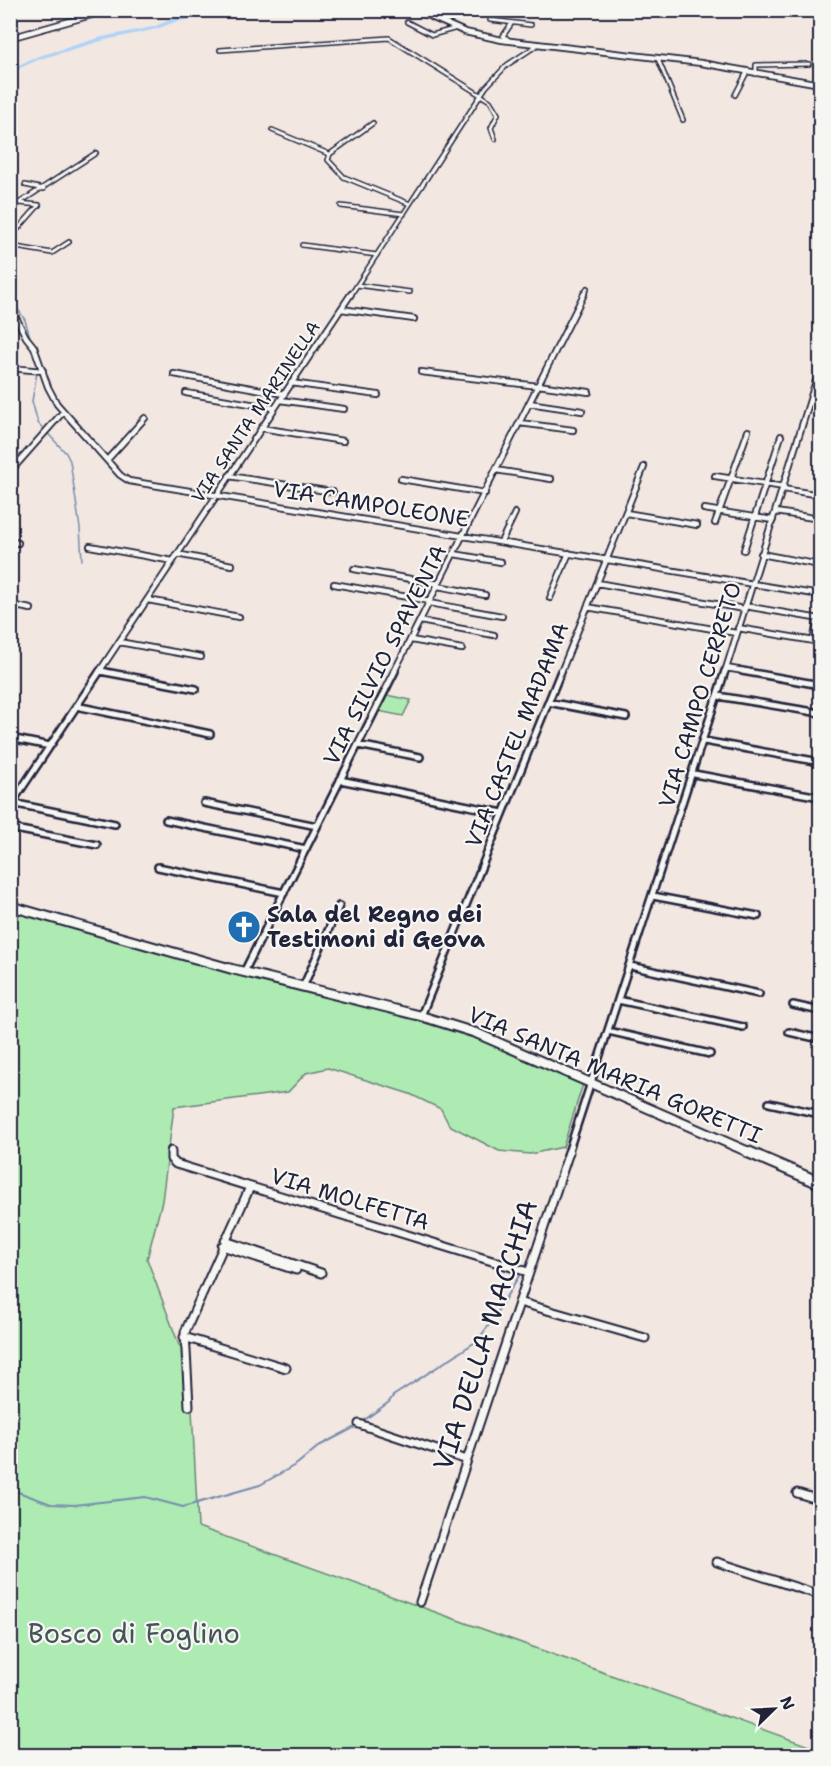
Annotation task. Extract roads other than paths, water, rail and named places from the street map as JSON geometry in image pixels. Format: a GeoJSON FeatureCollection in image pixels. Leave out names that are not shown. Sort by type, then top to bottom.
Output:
{"type":"FeatureCollection","features":[{"type":"Feature","properties":{"kind":"main road"},"geometry":{"type":"LineString","coordinates":[[10,38],[109,10]]}},
{"type":"Feature","properties":{"kind":"main road"},"geometry":{"type":"LineString","coordinates":[[415,10],[457,28],[506,41],[705,64],[820,84]]}},
{"type":"Feature","properties":{"kind":"main road","name":"VIA SANTA MARIA GORETTI"},"geometry":{"type":"LineString","coordinates":[[10,906],[244,972],[421,1016],[498,1041],[820,1183]]}},
{"type":"Feature","properties":{"kind":"street"},"geometry":{"type":"LineString","coordinates":[[490,20],[531,25]]}},
{"type":"Feature","properties":{"kind":"street"},"geometry":{"type":"LineString","coordinates":[[407,22],[433,35],[457,28]]}},
{"type":"Feature","properties":{"kind":"street"},"geometry":{"type":"LineString","coordinates":[[506,41],[508,39],[503,36],[512,23]]}},
{"type":"Feature","properties":{"kind":"street"},"geometry":{"type":"LineString","coordinates":[[220,50],[389,38],[491,102],[498,114],[491,128],[495,139]]}},
{"type":"Feature","properties":{"kind":"street","name":"VIA SANTA MARINELLA"},"geometry":{"type":"LineString","coordinates":[[11,804],[489,83],[506,66],[536,46]]}},
{"type":"Feature","properties":{"kind":"street"},"geometry":{"type":"LineString","coordinates":[[658,59],[683,120]]}},
{"type":"Feature","properties":{"kind":"street"},"geometry":{"type":"LineString","coordinates":[[756,74],[756,65],[809,64]]}},
{"type":"Feature","properties":{"kind":"street"},"geometry":{"type":"LineString","coordinates":[[735,95],[747,72]]}},
{"type":"Feature","properties":{"kind":"street"},"geometry":{"type":"LineString","coordinates":[[373,123],[329,154],[328,161],[343,177],[410,204]]}},
{"type":"Feature","properties":{"kind":"street"},"geometry":{"type":"LineString","coordinates":[[272,130],[329,154]]}},
{"type":"Feature","properties":{"kind":"street"},"geometry":{"type":"LineString","coordinates":[[20,203],[96,153]]}},
{"type":"Feature","properties":{"kind":"street"},"geometry":{"type":"LineString","coordinates":[[25,185],[44,189]]}},
{"type":"Feature","properties":{"kind":"street"},"geometry":{"type":"LineString","coordinates":[[10,202],[39,205]]}},
{"type":"Feature","properties":{"kind":"street"},"geometry":{"type":"LineString","coordinates":[[10,238],[39,205]]}},
{"type":"Feature","properties":{"kind":"street"},"geometry":{"type":"LineString","coordinates":[[341,206],[404,214]]}},
{"type":"Feature","properties":{"kind":"street"},"geometry":{"type":"LineString","coordinates":[[10,246],[52,254],[69,242]]}},
{"type":"Feature","properties":{"kind":"street"},"geometry":{"type":"LineString","coordinates":[[302,245],[377,255]]}},
{"type":"Feature","properties":{"kind":"street"},"geometry":{"type":"LineString","coordinates":[[357,285],[410,292]]}},
{"type":"Feature","properties":{"kind":"street","name":"VIA SILVIO SPAVENTA"},"geometry":{"type":"LineString","coordinates":[[244,972],[587,288]]}},
{"type":"Feature","properties":{"kind":"street","name":"VIA CAMPOLEONE"},"geometry":{"type":"LineString","coordinates":[[10,306],[31,343],[50,392],[63,412],[129,481],[820,595]]}},
{"type":"Feature","properties":{"kind":"street"},"geometry":{"type":"LineString","coordinates":[[341,309],[414,319]]}},
{"type":"Feature","properties":{"kind":"street"},"geometry":{"type":"LineString","coordinates":[[10,368],[43,371]]}},
{"type":"Feature","properties":{"kind":"street","name":"VIA CAMPO CERRETO"},"geometry":{"type":"LineString","coordinates":[[590,1082],[704,741],[820,368]]}},
{"type":"Feature","properties":{"kind":"street"},"geometry":{"type":"LineString","coordinates":[[421,372],[589,392]]}},
{"type":"Feature","properties":{"kind":"street"},"geometry":{"type":"LineString","coordinates":[[174,374],[284,394]]}},
{"type":"Feature","properties":{"kind":"street"},"geometry":{"type":"LineString","coordinates":[[291,383],[378,395]]}},
{"type":"Feature","properties":{"kind":"street"},"geometry":{"type":"LineString","coordinates":[[186,393],[274,408]]}},
{"type":"Feature","properties":{"kind":"street"},"geometry":{"type":"LineString","coordinates":[[280,400],[344,409]]}},
{"type":"Feature","properties":{"kind":"street"},"geometry":{"type":"LineString","coordinates":[[529,404],[582,411]]}},
{"type":"Feature","properties":{"kind":"street"},"geometry":{"type":"LineString","coordinates":[[10,472],[63,412]]}},
{"type":"Feature","properties":{"kind":"street"},"geometry":{"type":"LineString","coordinates":[[107,460],[144,418]]}},
{"type":"Feature","properties":{"kind":"street"},"geometry":{"type":"LineString","coordinates":[[520,423],[573,430]]}},
{"type":"Feature","properties":{"kind":"street"},"geometry":{"type":"LineString","coordinates":[[261,428],[343,441]]}},
{"type":"Feature","properties":{"kind":"street"},"geometry":{"type":"LineString","coordinates":[[715,524],[748,431]]}},
{"type":"Feature","properties":{"kind":"street"},"geometry":{"type":"LineString","coordinates":[[744,550],[781,436]]}},
{"type":"Feature","properties":{"kind":"street","name":"VIA CASTEL MADAMA"},"geometry":{"type":"LineString","coordinates":[[421,1016],[644,468]]}},
{"type":"Feature","properties":{"kind":"street"},"geometry":{"type":"LineString","coordinates":[[496,470],[550,479]]}},
{"type":"Feature","properties":{"kind":"street"},"geometry":{"type":"LineString","coordinates":[[229,476],[333,492]]}},
{"type":"Feature","properties":{"kind":"street"},"geometry":{"type":"LineString","coordinates":[[715,476],[820,495]]}},
{"type":"Feature","properties":{"kind":"street"},"geometry":{"type":"LineString","coordinates":[[400,479],[485,493]]}},
{"type":"Feature","properties":{"kind":"street"},"geometry":{"type":"LineString","coordinates":[[704,509],[773,520]]}},
{"type":"Feature","properties":{"kind":"street"},"geometry":{"type":"LineString","coordinates":[[776,512],[820,519]]}},
{"type":"Feature","properties":{"kind":"street"},"geometry":{"type":"LineString","coordinates":[[501,542],[515,513]]}},
{"type":"Feature","properties":{"kind":"street"},"geometry":{"type":"LineString","coordinates":[[626,513],[697,525]]}},
{"type":"Feature","properties":{"kind":"street"},"geometry":{"type":"LineString","coordinates":[[10,541],[18,543]]}},
{"type":"Feature","properties":{"kind":"street"},"geometry":{"type":"LineString","coordinates":[[90,546],[173,561]]}},
{"type":"Feature","properties":{"kind":"street"},"geometry":{"type":"LineString","coordinates":[[177,554],[232,565]]}},
{"type":"Feature","properties":{"kind":"street"},"geometry":{"type":"LineString","coordinates":[[454,554],[501,562]]}},
{"type":"Feature","properties":{"kind":"street"},"geometry":{"type":"LineString","coordinates":[[550,598],[569,554]]}},
{"type":"Feature","properties":{"kind":"street"},"geometry":{"type":"LineString","coordinates":[[761,554],[820,565]]}},
{"type":"Feature","properties":{"kind":"street"},"geometry":{"type":"LineString","coordinates":[[354,569],[485,595]]}},
{"type":"Feature","properties":{"kind":"street"},"geometry":{"type":"LineString","coordinates":[[597,583],[744,608],[819,618],[813,641]]}},
{"type":"Feature","properties":{"kind":"street"},"geometry":{"type":"LineString","coordinates":[[334,584],[502,616]]}},
{"type":"Feature","properties":{"kind":"street"},"geometry":{"type":"LineString","coordinates":[[148,600],[239,617]]}},
{"type":"Feature","properties":{"kind":"street"},"geometry":{"type":"LineString","coordinates":[[10,605],[31,609]]}},
{"type":"Feature","properties":{"kind":"street"},"geometry":{"type":"LineString","coordinates":[[587,607],[820,642]]}},
{"type":"Feature","properties":{"kind":"street"},"geometry":{"type":"LineString","coordinates":[[420,621],[494,635]]}},
{"type":"Feature","properties":{"kind":"street"},"geometry":{"type":"LineString","coordinates":[[411,640],[462,649]]}},
{"type":"Feature","properties":{"kind":"street"},"geometry":{"type":"LineString","coordinates":[[119,642],[201,657]]}},
{"type":"Feature","properties":{"kind":"street"},"geometry":{"type":"LineString","coordinates":[[726,668],[820,685]]}},
{"type":"Feature","properties":{"kind":"street"},"geometry":{"type":"LineString","coordinates":[[100,672],[196,689]]}},
{"type":"Feature","properties":{"kind":"street"},"geometry":{"type":"LineString","coordinates":[[717,696],[820,713]]}},
{"type":"Feature","properties":{"kind":"street"},"geometry":{"type":"LineString","coordinates":[[548,702],[626,717]]}},
{"type":"Feature","properties":{"kind":"street"},"geometry":{"type":"LineString","coordinates":[[76,706],[210,734]]}},
{"type":"Feature","properties":{"kind":"street"},"geometry":{"type":"LineString","coordinates":[[10,738],[50,746]]}},
{"type":"Feature","properties":{"kind":"street"},"geometry":{"type":"LineString","coordinates":[[704,741],[820,762]]}},
{"type":"Feature","properties":{"kind":"street"},"geometry":{"type":"LineString","coordinates":[[358,745],[420,757]]}},
{"type":"Feature","properties":{"kind":"street"},"geometry":{"type":"LineString","coordinates":[[693,774],[820,797]]}},
{"type":"Feature","properties":{"kind":"street"},"geometry":{"type":"LineString","coordinates":[[340,780],[503,813]]}},
{"type":"Feature","properties":{"kind":"street"},"geometry":{"type":"LineString","coordinates":[[204,803],[317,826]]}},
{"type":"Feature","properties":{"kind":"street"},"geometry":{"type":"LineString","coordinates":[[11,804],[115,824]]}},
{"type":"Feature","properties":{"kind":"street"},"geometry":{"type":"LineString","coordinates":[[166,820],[306,849]]}},
{"type":"Feature","properties":{"kind":"street"},"geometry":{"type":"LineString","coordinates":[[10,828],[97,845]]}},
{"type":"Feature","properties":{"kind":"street"},"geometry":{"type":"LineString","coordinates":[[158,867],[284,893]]}},
{"type":"Feature","properties":{"kind":"street"},"geometry":{"type":"LineString","coordinates":[[653,896],[758,916]]}},
{"type":"Feature","properties":{"kind":"street"},"geometry":{"type":"LineString","coordinates":[[303,987],[339,906]]}},
{"type":"Feature","properties":{"kind":"street"},"geometry":{"type":"LineString","coordinates":[[630,966],[759,994]]}},
{"type":"Feature","properties":{"kind":"street"},"geometry":{"type":"LineString","coordinates":[[618,1000],[743,1027]]}},
{"type":"Feature","properties":{"kind":"street"},"geometry":{"type":"LineString","coordinates":[[793,1005],[820,1011]]}},
{"type":"Feature","properties":{"kind":"street"},"geometry":{"type":"LineString","coordinates":[[608,1031],[710,1054]]}},
{"type":"Feature","properties":{"kind":"street"},"geometry":{"type":"LineString","coordinates":[[789,1032],[820,1039]]}},
{"type":"Feature","properties":{"kind":"street","name":"VIA DELLA MACCHIA"},"geometry":{"type":"LineString","coordinates":[[420,1602],[590,1082]]}},
{"type":"Feature","properties":{"kind":"street"},"geometry":{"type":"LineString","coordinates":[[769,1103],[820,1114]]}},
{"type":"Feature","properties":{"kind":"street","name":"VIA MOLFETTA"},"geometry":{"type":"LineString","coordinates":[[171,1150],[171,1159],[176,1164],[528,1272]]}},
{"type":"Feature","properties":{"kind":"street"},"geometry":{"type":"LineString","coordinates":[[189,1406],[184,1337],[249,1187]]}},
{"type":"Feature","properties":{"kind":"street"},"geometry":{"type":"LineString","coordinates":[[224,1243],[296,1270]]}},
{"type":"Feature","properties":{"kind":"street"},"geometry":{"type":"LineString","coordinates":[[224,1243],[321,1273]]}},
{"type":"Feature","properties":{"kind":"street"},"geometry":{"type":"LineString","coordinates":[[519,1302],[645,1338]]}},
{"type":"Feature","properties":{"kind":"street"},"geometry":{"type":"LineString","coordinates":[[184,1337],[286,1368]]}},
{"type":"Feature","properties":{"kind":"street"},"geometry":{"type":"LineString","coordinates":[[359,1424],[467,1460]]}},
{"type":"Feature","properties":{"kind":"street"},"geometry":{"type":"LineString","coordinates":[[797,1493],[820,1500]]}},
{"type":"Feature","properties":{"kind":"street"},"geometry":{"type":"LineString","coordinates":[[717,1562],[820,1595]]}},
{"type":"Feature","properties":{"kind":"waterway"},"geometry":{"type":"LineString","coordinates":[[10,80],[18,67],[38,58],[104,38],[155,28],[176,19],[187,19],[211,10]]}},
{"type":"Feature","properties":{"kind":"waterway"},"geometry":{"type":"LineString","coordinates":[[10,73],[16,71]]}},
{"type":"Feature","properties":{"kind":"waterway"},"geometry":{"type":"LineString","coordinates":[[10,297],[25,320],[31,340]]}},
{"type":"Feature","properties":{"kind":"waterway"},"geometry":{"type":"LineString","coordinates":[[33,351],[38,367],[32,401],[38,423],[66,453],[70,461],[80,528],[82,560]]}},
{"type":"Feature","properties":{"kind":"waterway"},"geometry":{"type":"LineString","coordinates":[[363,1421],[389,1402],[393,1396],[477,1341],[520,1274]]}},
{"type":"Feature","properties":{"kind":"waterway"},"geometry":{"type":"LineString","coordinates":[[10,1489],[51,1504],[74,1505],[145,1497],[183,1507],[260,1485],[297,1464],[319,1446],[357,1426]]}},
{"type":"Feature","properties":{"kind":"place","name":"Sala del Regno dei Testimoni di Geova"},"geometry":{"type":"Point","coordinates":[244,927]}},
{"type":"Feature","properties":{"kind":"park label","name":"Bosco di Foglino"},"geometry":{"type":"Point","coordinates":[134,1633]}}]}
